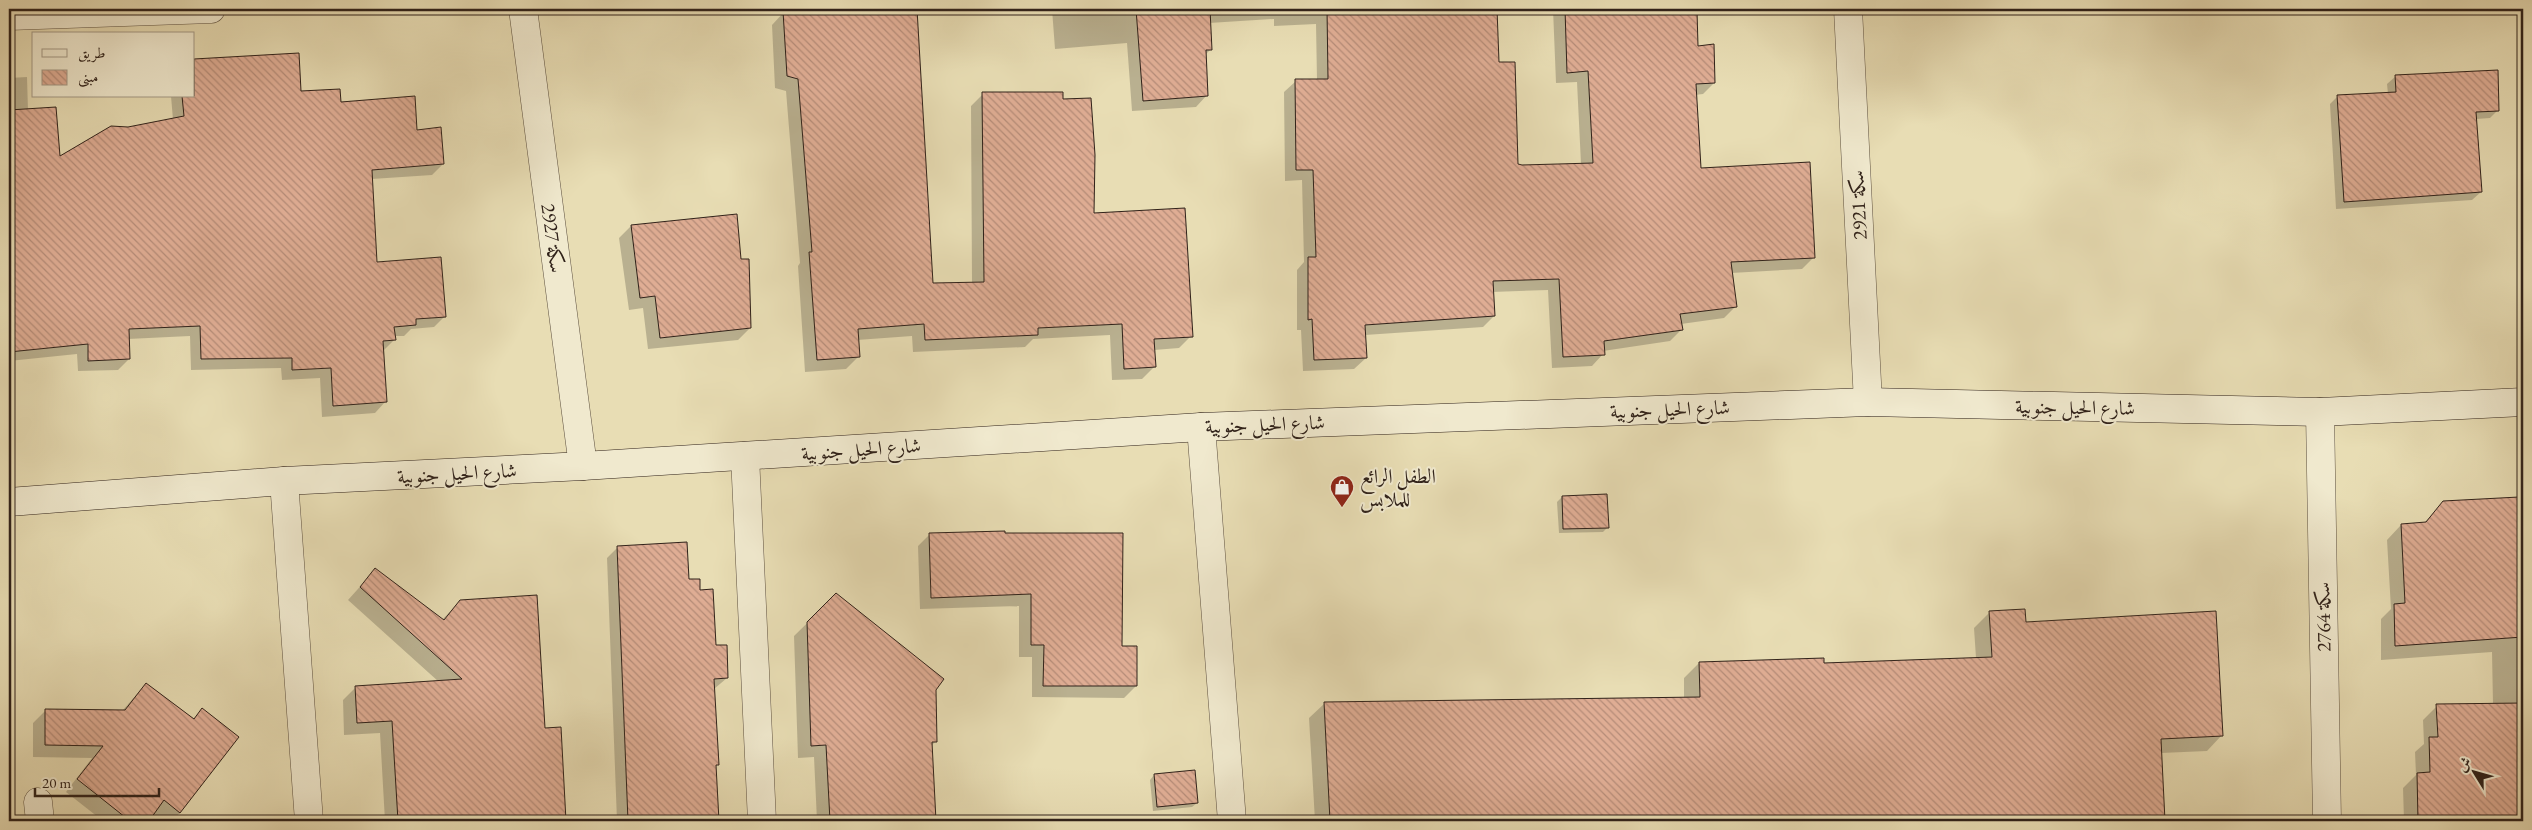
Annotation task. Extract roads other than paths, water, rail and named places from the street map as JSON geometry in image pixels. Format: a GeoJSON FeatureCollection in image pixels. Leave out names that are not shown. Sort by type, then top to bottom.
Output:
{"type":"FeatureCollection","features":[{"type":"Feature","properties":{"kind":"street"},"geometry":{"type":"LineString","coordinates":[[9,16],[211,9]]}},
{"type":"Feature","properties":{"kind":"street","name":"سكة 2927"},"geometry":{"type":"LineString","coordinates":[[523,9],[583,466]]}},
{"type":"Feature","properties":{"kind":"street","name":"سكة 2921"},"geometry":{"type":"LineString","coordinates":[[1848,9],[1868,402]]}},
{"type":"Feature","properties":{"kind":"street","name":"شارع الحيل جنوبية"},"geometry":{"type":"LineString","coordinates":[[9,502],[284,481],[583,466],[1201,427],[1868,402],[2320,412],[2523,402]]}},
{"type":"Feature","properties":{"kind":"street","name":"سكة 2764"},"geometry":{"type":"LineString","coordinates":[[2320,412],[2327,821]]}},
{"type":"Feature","properties":{"kind":"street"},"geometry":{"type":"LineString","coordinates":[[1201,427],[1232,821]]}},
{"type":"Feature","properties":{"kind":"street"},"geometry":{"type":"LineString","coordinates":[[745,456],[762,821]]}},
{"type":"Feature","properties":{"kind":"street"},"geometry":{"type":"LineString","coordinates":[[284,481],[309,821]]}},
{"type":"Feature","properties":{"kind":"place","name":"الطفل الرائع للملابس"},"geometry":{"type":"Point","coordinates":[1342,508]}}]}
